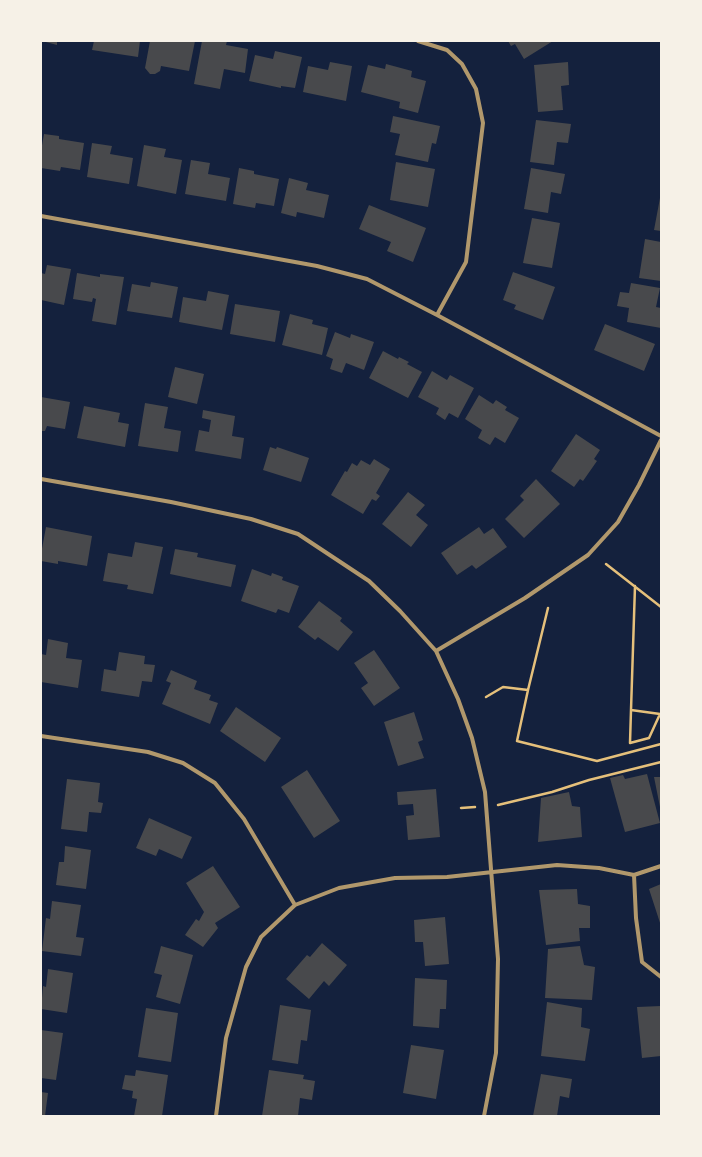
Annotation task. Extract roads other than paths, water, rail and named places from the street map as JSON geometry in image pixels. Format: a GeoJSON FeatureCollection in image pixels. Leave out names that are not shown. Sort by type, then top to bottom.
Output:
{"type":"FeatureCollection","features":[{"type":"Feature","properties":{"kind":"street"},"geometry":{"type":"LineString","coordinates":[[418,41],[447,50],[462,64],[476,89],[483,123],[466,262],[437,315]]}},
{"type":"Feature","properties":{"kind":"street"},"geometry":{"type":"LineString","coordinates":[[41,216],[317,266],[367,279],[437,315],[661,436]]}},
{"type":"Feature","properties":{"kind":"street"},"geometry":{"type":"LineString","coordinates":[[436,651],[525,598],[588,555],[618,522],[639,485],[661,440]]}},
{"type":"Feature","properties":{"kind":"street"},"geometry":{"type":"LineString","coordinates":[[41,479],[171,502],[251,519],[298,534],[369,581],[400,611],[436,651],[458,699],[472,738],[485,792],[498,959],[496,1052],[484,1116]]}},
{"type":"Feature","properties":{"kind":"street"},"geometry":{"type":"LineString","coordinates":[[41,736],[148,752],[183,763],[215,783],[244,819],[295,905]]}},
{"type":"Feature","properties":{"kind":"street"},"geometry":{"type":"LineString","coordinates":[[216,1116],[226,1038],[246,967],[261,937],[295,905],[339,888],[395,878],[448,877],[557,865],[599,868],[634,875],[661,866]]}},
{"type":"Feature","properties":{"kind":"street"},"geometry":{"type":"LineString","coordinates":[[634,875],[636,918],[642,962],[661,977]]}}]}
